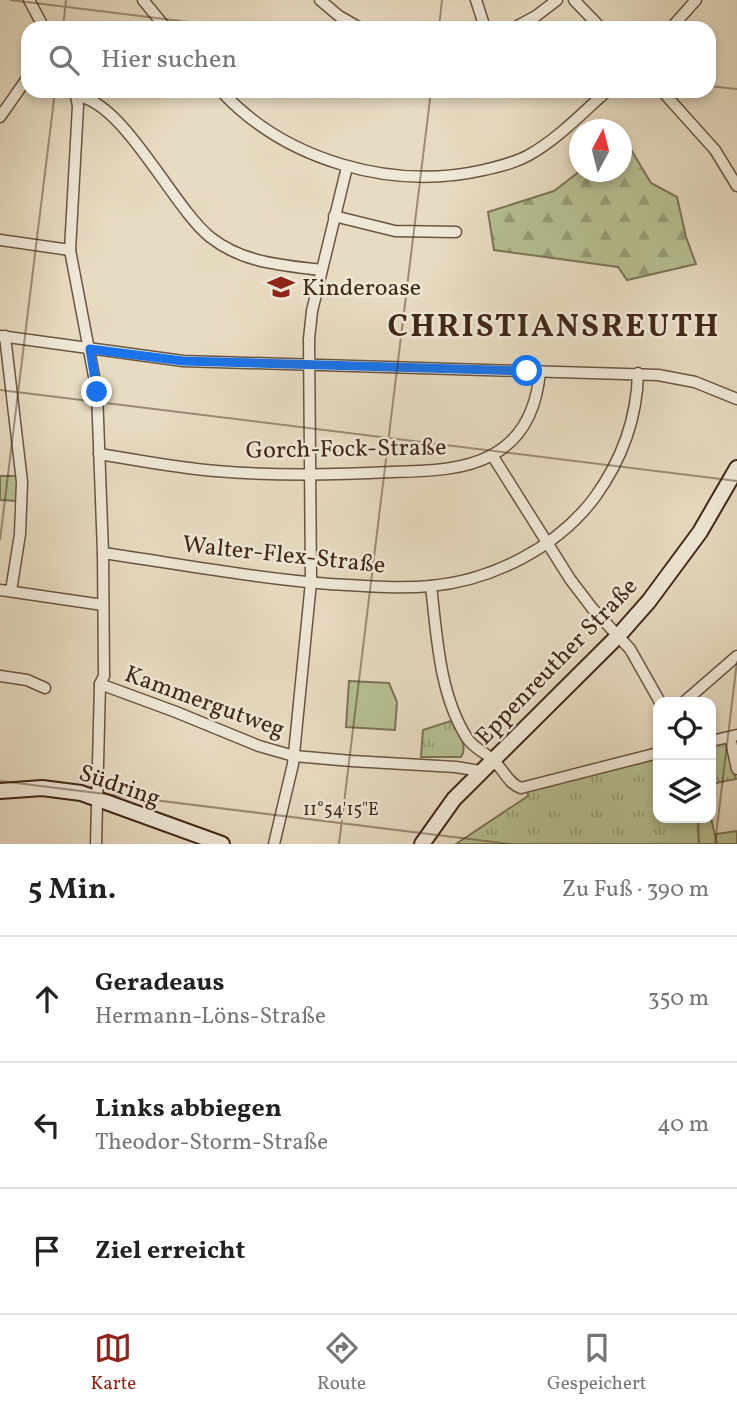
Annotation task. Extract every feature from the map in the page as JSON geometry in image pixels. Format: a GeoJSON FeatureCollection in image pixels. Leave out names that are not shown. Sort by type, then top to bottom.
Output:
{"type":"FeatureCollection","features":[{"type":"Feature","properties":{"kind":"main road","name":"Eppenreuther Straße"},"geometry":{"type":"LineString","coordinates":[[422,844],[443,812],[480,771],[619,635],[662,585],[713,512],[737,468]]}},
{"type":"Feature","properties":{"kind":"main road","name":"Südring"},"geometry":{"type":"LineString","coordinates":[[0,791],[58,789],[96,798],[222,844]]}},
{"type":"Feature","properties":{"kind":"street"},"geometry":{"type":"LineString","coordinates":[[29,0],[40,21]]}},
{"type":"Feature","properties":{"kind":"street"},"geometry":{"type":"LineString","coordinates":[[143,0],[160,21]]}},
{"type":"Feature","properties":{"kind":"street"},"geometry":{"type":"LineString","coordinates":[[320,0],[348,21]]}},
{"type":"Feature","properties":{"kind":"street"},"geometry":{"type":"LineString","coordinates":[[476,0],[483,21]]}},
{"type":"Feature","properties":{"kind":"street"},"geometry":{"type":"LineString","coordinates":[[527,21],[557,0]]}},
{"type":"Feature","properties":{"kind":"street"},"geometry":{"type":"LineString","coordinates":[[574,0],[594,21]]}},
{"type":"Feature","properties":{"kind":"street"},"geometry":{"type":"LineString","coordinates":[[677,21],[696,0]]}},
{"type":"Feature","properties":{"kind":"street"},"geometry":{"type":"LineString","coordinates":[[0,117],[21,86]]}},
{"type":"Feature","properties":{"kind":"street","name":"Kammergutweg"},"geometry":{"type":"LineString","coordinates":[[76,98],[70,250],[97,392],[103,553],[104,676],[100,684],[259,746],[294,755],[480,771]]}},
{"type":"Feature","properties":{"kind":"street"},"geometry":{"type":"LineString","coordinates":[[87,98],[95,102],[135,141],[186,211],[210,237],[250,260],[321,270]]}},
{"type":"Feature","properties":{"kind":"street"},"geometry":{"type":"LineString","coordinates":[[229,98],[253,120],[279,137],[310,153],[347,167],[390,175],[446,176],[514,162],[548,143],[599,98]]}},
{"type":"Feature","properties":{"kind":"street"},"geometry":{"type":"LineString","coordinates":[[668,98],[715,150],[737,186]]}},
{"type":"Feature","properties":{"kind":"street"},"geometry":{"type":"LineString","coordinates":[[274,844],[294,755],[311,582],[309,339],[312,311],[347,167]]}},
{"type":"Feature","properties":{"kind":"street"},"geometry":{"type":"LineString","coordinates":[[334,216],[395,230],[456,232]]}},
{"type":"Feature","properties":{"kind":"street"},"geometry":{"type":"LineString","coordinates":[[0,240],[70,250]]}},
{"type":"Feature","properties":{"kind":"street"},"geometry":{"type":"LineString","coordinates":[[103,605],[6,590],[20,534],[22,482],[3,336],[183,361],[638,373],[695,382],[737,399]]}},
{"type":"Feature","properties":{"kind":"street","name":"Gorch-Fock-Straße"},"geometry":{"type":"LineString","coordinates":[[99,454],[218,471],[310,474],[425,471],[457,467],[492,455],[517,435],[529,418],[538,391],[540,371]]}},
{"type":"Feature","properties":{"kind":"street","name":"Walter-Flex-Straße"},"geometry":{"type":"LineString","coordinates":[[103,553],[311,582],[362,586],[431,586],[460,581],[500,568],[547,543],[590,503],[614,467],[628,432],[638,373]]}},
{"type":"Feature","properties":{"kind":"street"},"geometry":{"type":"LineString","coordinates":[[492,455],[584,599],[619,635],[640,664],[657,697]]}},
{"type":"Feature","properties":{"kind":"street"},"geometry":{"type":"LineString","coordinates":[[431,586],[440,664],[450,700],[467,738],[477,749],[493,759],[515,786],[521,788],[653,754]]}},
{"type":"Feature","properties":{"kind":"street"},"geometry":{"type":"LineString","coordinates":[[690,697],[737,656]]}},
{"type":"Feature","properties":{"kind":"street"},"geometry":{"type":"LineString","coordinates":[[0,676],[27,680],[45,688]]}},
{"type":"Feature","properties":{"kind":"street"},"geometry":{"type":"LineString","coordinates":[[96,844],[100,684]]}},
{"type":"Feature","properties":{"kind":"street"},"geometry":{"type":"LineString","coordinates":[[733,736],[737,769]]}},
{"type":"Feature","properties":{"kind":"green space"},"geometry":{"type":"Polygon","coordinates":[[[632,151],[651,183],[677,197],[686,237],[696,264],[627,280],[618,267],[494,250],[488,212],[554,191],[569,179],[569,182],[632,182],[632,151]]]}},
{"type":"Feature","properties":{"kind":"green space"},"geometry":{"type":"Polygon","coordinates":[[[0,476],[17,476],[17,501],[0,500],[0,476]]]}},
{"type":"Feature","properties":{"kind":"green space"},"geometry":{"type":"Polygon","coordinates":[[[349,681],[389,683],[397,702],[395,730],[346,727],[349,681]]]}},
{"type":"Feature","properties":{"kind":"green space"},"geometry":{"type":"Polygon","coordinates":[[[451,721],[463,743],[461,757],[421,757],[423,730],[451,721]]]}},
{"type":"Feature","properties":{"kind":"green space"},"geometry":{"type":"Polygon","coordinates":[[[726,741],[736,779],[716,783],[716,743],[726,741]]]}},
{"type":"Feature","properties":{"kind":"green space"},"geometry":{"type":"Polygon","coordinates":[[[653,758],[653,823],[698,823],[699,844],[456,844],[528,796],[527,788],[653,758]]]}},
{"type":"Feature","properties":{"kind":"green space"},"geometry":{"type":"Polygon","coordinates":[[[698,823],[712,823],[717,844],[699,844],[698,823]]]}},
{"type":"Feature","properties":{"kind":"green space"},"geometry":{"type":"Polygon","coordinates":[[[737,831],[737,844],[717,844],[717,834],[737,831]]]}},
{"type":"Feature","properties":{"kind":"place","name":"Kinderoase"},"geometry":{"type":"Point","coordinates":[281,287]}},
{"type":"Feature","properties":{"kind":"district","name":"CHRISTIANSREUTH"},"geometry":{"type":"Point","coordinates":[554,325]}},
{"type":"Feature","properties":{"kind":"route"},"geometry":{"type":"LineString","coordinates":[[97,392],[90,349],[183,361],[527,371]]}}]}
